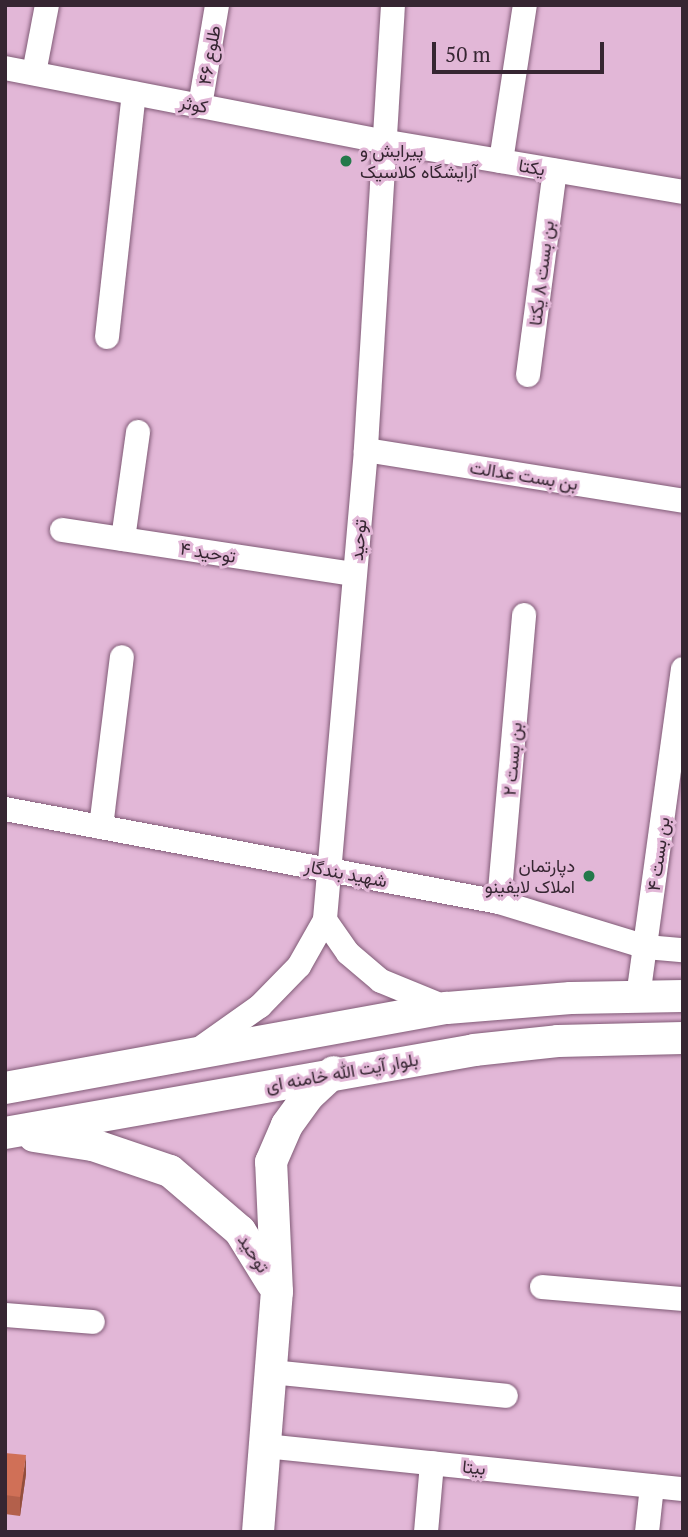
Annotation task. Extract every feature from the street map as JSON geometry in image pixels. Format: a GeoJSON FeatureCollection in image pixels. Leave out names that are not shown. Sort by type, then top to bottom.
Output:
{"type":"FeatureCollection","features":[{"type":"Feature","properties":{"kind":"main road"},"geometry":{"type":"LineString","coordinates":[[5,1088],[447,1008],[683,996]]}},
{"type":"Feature","properties":{"kind":"main road","name":"بلوار آیت الله خامنه ای"},"geometry":{"type":"LineString","coordinates":[[7,1133],[334,1072],[558,1041],[683,1038]]}},
{"type":"Feature","properties":{"kind":"main road"},"geometry":{"type":"LineString","coordinates":[[277,1292],[271,1162],[287,1125],[308,1096],[334,1072]]}},
{"type":"Feature","properties":{"kind":"main road","name":"توحید"},"geometry":{"type":"LineString","coordinates":[[7,1133],[93,1145],[170,1171],[240,1231],[277,1292],[258,1532]]}},
{"type":"Feature","properties":{"kind":"street"},"geometry":{"type":"LineString","coordinates":[[34,73],[47,5]]}},
{"type":"Feature","properties":{"kind":"street","name":"طلوع ۴۶"},"geometry":{"type":"LineString","coordinates":[[200,106],[217,5]]}},
{"type":"Feature","properties":{"kind":"street","name":"توحید"},"geometry":{"type":"LineString","coordinates":[[325,920],[366,450],[382,141],[393,5]]}},
{"type":"Feature","properties":{"kind":"street"},"geometry":{"type":"LineString","coordinates":[[501,161],[525,5]]}},
{"type":"Feature","properties":{"kind":"street","name":"کوثر"},"geometry":{"type":"LineString","coordinates":[[5,68],[382,141]]}},
{"type":"Feature","properties":{"kind":"street"},"geometry":{"type":"LineString","coordinates":[[107,337],[134,93]]}},
{"type":"Feature","properties":{"kind":"street","name":"یکتا"},"geometry":{"type":"LineString","coordinates":[[382,141],[683,192]]}},
{"type":"Feature","properties":{"kind":"street","name":"بن بست ۸ یکتا"},"geometry":{"type":"LineString","coordinates":[[528,375],[555,171]]}},
{"type":"Feature","properties":{"kind":"street"},"geometry":{"type":"LineString","coordinates":[[122,539],[138,432]]}},
{"type":"Feature","properties":{"kind":"street","name":"بن بست عدالت"},"geometry":{"type":"LineString","coordinates":[[366,450],[683,501]]}},
{"type":"Feature","properties":{"kind":"street","name":"توحید ۴"},"geometry":{"type":"LineString","coordinates":[[62,530],[354,575]]}},
{"type":"Feature","properties":{"kind":"street","name":"بن بست ۲"},"geometry":{"type":"LineString","coordinates":[[499,902],[524,615]]}},
{"type":"Feature","properties":{"kind":"street"},"geometry":{"type":"LineString","coordinates":[[101,827],[122,657]]}},
{"type":"Feature","properties":{"kind":"street","name":"بن بست ۴"},"geometry":{"type":"LineString","coordinates":[[638,997],[683,669]]}},
{"type":"Feature","properties":{"kind":"street","name":"شهید بندگار"},"geometry":{"type":"LineString","coordinates":[[5,809],[499,902],[646,947],[683,950]]}},
{"type":"Feature","properties":{"kind":"street"},"geometry":{"type":"LineString","coordinates":[[194,1053],[260,1006],[299,965],[325,920],[348,953],[381,981],[447,1008]]}},
{"type":"Feature","properties":{"kind":"street"},"geometry":{"type":"LineString","coordinates":[[542,1287],[683,1299]]}},
{"type":"Feature","properties":{"kind":"street"},"geometry":{"type":"LineString","coordinates":[[5,1315],[93,1322]]}},
{"type":"Feature","properties":{"kind":"street"},"geometry":{"type":"LineString","coordinates":[[271,1372],[506,1396]]}},
{"type":"Feature","properties":{"kind":"street","name":"بیتا"},"geometry":{"type":"LineString","coordinates":[[265,1446],[683,1489]]}},
{"type":"Feature","properties":{"kind":"street"},"geometry":{"type":"LineString","coordinates":[[426,1532],[432,1463]]}},
{"type":"Feature","properties":{"kind":"street"},"geometry":{"type":"LineString","coordinates":[[648,1532],[652,1486]]}},
{"type":"Feature","properties":{"kind":"building"},"geometry":{"type":"Polygon","coordinates":[[[5,1453],[26,1455],[20,1497],[5,1495],[5,1453]]]}},
{"type":"Feature","properties":{"kind":"place","name":"پیرایش و آرایشگاه کلاسیک"},"geometry":{"type":"Point","coordinates":[346,161]}},
{"type":"Feature","properties":{"kind":"place","name":"دپارتمان املاک لایفینو"},"geometry":{"type":"Point","coordinates":[589,876]}}]}
